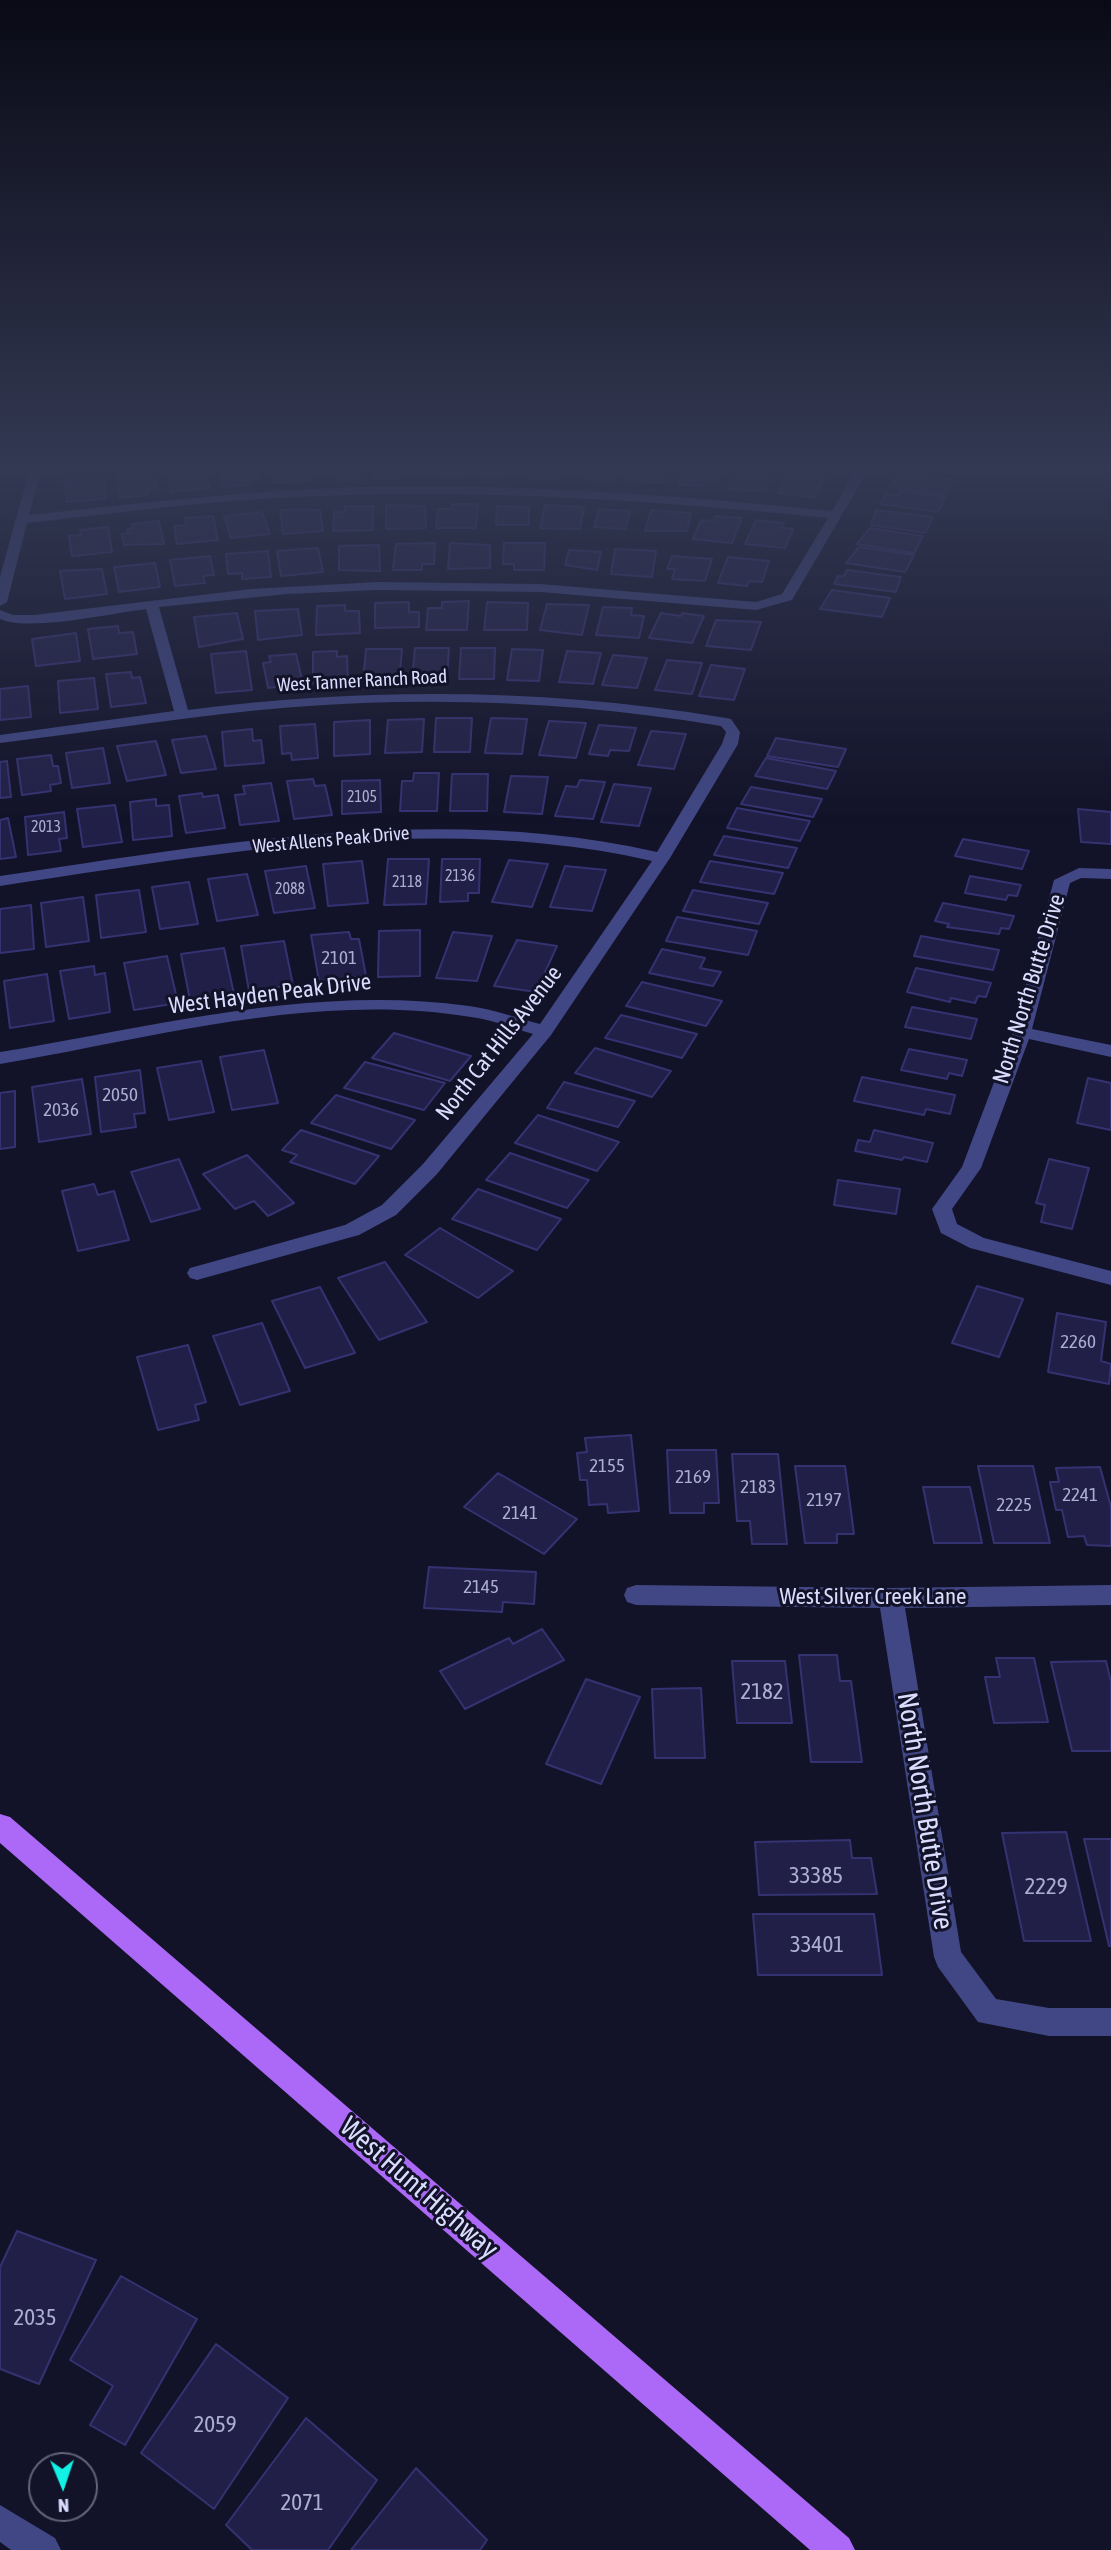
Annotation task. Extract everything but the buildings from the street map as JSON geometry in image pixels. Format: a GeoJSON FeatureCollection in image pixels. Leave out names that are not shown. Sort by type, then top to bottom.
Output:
{"type":"FeatureCollection","features":[{"type":"Feature","properties":{"kind":"main road","name":"West Hunt Highway"},"geometry":{"type":"LineString","coordinates":[[0,1826],[837,2550]]}},
{"type":"Feature","properties":{"kind":"street"},"geometry":{"type":"LineString","coordinates":[[5,616],[34,619],[322,588],[411,586],[611,591],[756,606],[788,597],[794,586]]}},
{"type":"Feature","properties":{"kind":"street"},"geometry":{"type":"LineString","coordinates":[[152,605],[182,715]]}},
{"type":"Feature","properties":{"kind":"street","name":"West Tanner Ranch Road"},"geometry":{"type":"LineString","coordinates":[[0,739],[182,715],[337,700],[454,698],[559,702],[678,713],[726,722]]}},
{"type":"Feature","properties":{"kind":"street","name":"North Cat Hills Avenue"},"geometry":{"type":"LineString","coordinates":[[197,1273],[352,1230],[388,1210],[430,1169],[545,1031],[662,858],[730,744],[733,732],[726,722]]}},
{"type":"Feature","properties":{"kind":"street","name":"West Allens Peak Drive"},"geometry":{"type":"LineString","coordinates":[[0,881],[333,837],[427,832],[546,837],[613,845],[662,858]]}},
{"type":"Feature","properties":{"kind":"street","name":"North North Butte Drive"},"geometry":{"type":"LineString","coordinates":[[1111,874],[1079,873],[1062,880],[1022,1032],[971,1168],[942,1209],[948,1228],[977,1243],[1111,1278]]}},
{"type":"Feature","properties":{"kind":"street","name":"West Hayden Peak Drive"},"geometry":{"type":"LineString","coordinates":[[0,1058],[264,1016],[389,1006],[469,1011],[545,1031]]}},
{"type":"Feature","properties":{"kind":"street"},"geometry":{"type":"LineString","coordinates":[[1022,1032],[1111,1051]]}},
{"type":"Feature","properties":{"kind":"street","name":"West Silver Creek Lane"},"geometry":{"type":"LineString","coordinates":[[636,1595],[891,1598],[1111,1595]]}},
{"type":"Feature","properties":{"kind":"street","name":"North North Butte Drive"},"geometry":{"type":"LineString","coordinates":[[891,1598],[947,1957],[988,2012],[1049,2022],[1111,2022]]}},
{"type":"Feature","properties":{"kind":"street"},"geometry":{"type":"LineString","coordinates":[[0,2522],[43,2550]]}}]}
